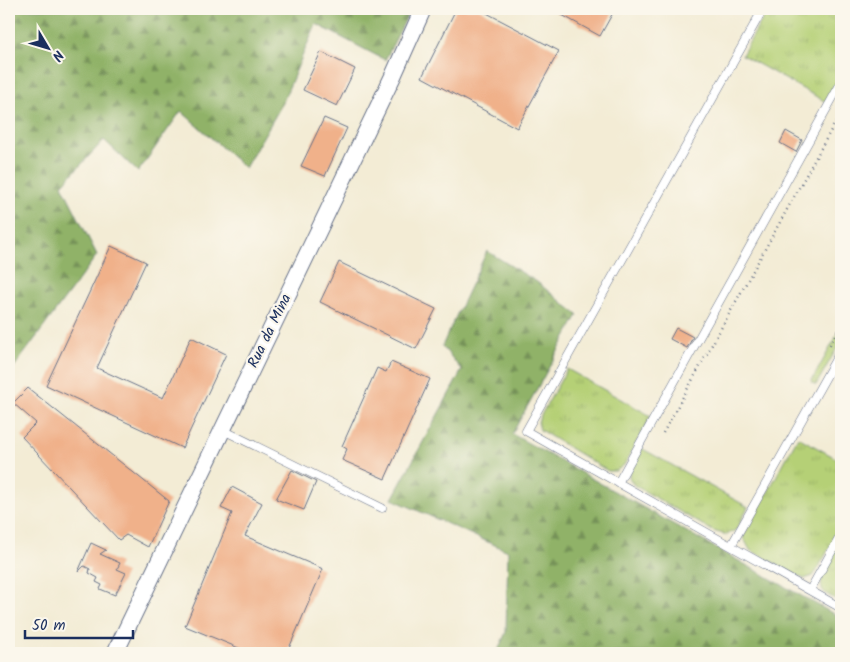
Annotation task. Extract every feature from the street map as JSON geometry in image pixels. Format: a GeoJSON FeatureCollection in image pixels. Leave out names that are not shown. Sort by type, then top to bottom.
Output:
{"type":"FeatureCollection","features":[{"type":"Feature","properties":{"kind":"street","name":"Rua da Mina"},"geometry":{"type":"LineString","coordinates":[[115,653],[393,76],[423,9]]}},
{"type":"Feature","properties":{"kind":"lane"},"geometry":{"type":"LineString","coordinates":[[763,9],[526,431],[841,608]]}},
{"type":"Feature","properties":{"kind":"lane"},"geometry":{"type":"LineString","coordinates":[[618,483],[841,83]]}},
{"type":"Feature","properties":{"kind":"lane"},"geometry":{"type":"LineString","coordinates":[[731,546],[841,350]]}},
{"type":"Feature","properties":{"kind":"lane"},"geometry":{"type":"LineString","coordinates":[[223,430],[382,508]]}},
{"type":"Feature","properties":{"kind":"lane"},"geometry":{"type":"LineString","coordinates":[[810,590],[841,535]]}},
{"type":"Feature","properties":{"kind":"path"},"geometry":{"type":"LineString","coordinates":[[663,432],[840,114]]}},
{"type":"Feature","properties":{"kind":"path"},"geometry":{"type":"LineString","coordinates":[[837,441],[841,434]]}},
{"type":"Feature","properties":{"kind":"green space"},"geometry":{"type":"Polygon","coordinates":[[[9,9],[411,9],[385,60],[316,24],[281,106],[245,168],[181,111],[138,172],[104,140],[62,185],[97,255],[9,374],[9,9]]]}},
{"type":"Feature","properties":{"kind":"green space"},"geometry":{"type":"Polygon","coordinates":[[[768,9],[841,9],[841,75],[826,102],[742,55],[768,9]]]}},
{"type":"Feature","properties":{"kind":"green space"},"geometry":{"type":"Polygon","coordinates":[[[487,251],[537,282],[578,315],[512,434],[841,618],[841,653],[497,653],[506,632],[508,551],[392,499],[462,370],[442,346],[487,251]]]}},
{"type":"Feature","properties":{"kind":"green space"},"geometry":{"type":"Polygon","coordinates":[[[841,328],[841,341],[816,385],[811,382],[841,328]]]}},
{"type":"Feature","properties":{"kind":"green space"},"geometry":{"type":"Polygon","coordinates":[[[567,369],[651,416],[624,465],[616,471],[608,471],[540,430],[538,422],[540,417],[567,369]]]}},
{"type":"Feature","properties":{"kind":"green space"},"geometry":{"type":"Polygon","coordinates":[[[798,437],[841,461],[841,527],[816,572],[813,576],[804,579],[750,550],[743,537],[798,437]]]}},
{"type":"Feature","properties":{"kind":"green space"},"geometry":{"type":"Polygon","coordinates":[[[641,448],[748,507],[737,529],[727,535],[713,531],[634,485],[629,472],[641,448]]]}},
{"type":"Feature","properties":{"kind":"green space"},"geometry":{"type":"Polygon","coordinates":[[[841,542],[841,602],[824,592],[822,581],[826,567],[841,542]]]}},
{"type":"Feature","properties":{"kind":"building"},"geometry":{"type":"Polygon","coordinates":[[[456,9],[479,9],[559,51],[517,128],[422,77],[456,9]]]}},
{"type":"Feature","properties":{"kind":"building"},"geometry":{"type":"Polygon","coordinates":[[[551,9],[615,9],[600,36],[551,9]]]}},
{"type":"Feature","properties":{"kind":"building"},"geometry":{"type":"Polygon","coordinates":[[[321,52],[355,69],[337,106],[303,90],[321,52]]]}},
{"type":"Feature","properties":{"kind":"building"},"geometry":{"type":"Polygon","coordinates":[[[324,118],[347,128],[325,176],[301,166],[324,118]]]}},
{"type":"Feature","properties":{"kind":"building"},"geometry":{"type":"Polygon","coordinates":[[[786,131],[802,140],[796,152],[780,143],[786,131]]]}},
{"type":"Feature","properties":{"kind":"building"},"geometry":{"type":"Polygon","coordinates":[[[111,246],[146,262],[97,368],[163,398],[191,337],[226,354],[182,448],[46,385],[111,246]]]}},
{"type":"Feature","properties":{"kind":"building"},"geometry":{"type":"Polygon","coordinates":[[[339,262],[436,309],[416,349],[320,302],[339,262]]]}},
{"type":"Feature","properties":{"kind":"building"},"geometry":{"type":"Polygon","coordinates":[[[676,328],[693,337],[687,348],[670,339],[676,328]]]}},
{"type":"Feature","properties":{"kind":"building"},"geometry":{"type":"Polygon","coordinates":[[[391,362],[430,379],[385,479],[342,460],[347,449],[342,446],[377,368],[386,372],[391,362]]]}},
{"type":"Feature","properties":{"kind":"building"},"geometry":{"type":"Polygon","coordinates":[[[28,388],[169,501],[148,547],[126,535],[119,540],[22,437],[36,423],[13,403],[28,388]]]}},
{"type":"Feature","properties":{"kind":"building"},"geometry":{"type":"Polygon","coordinates":[[[292,470],[316,482],[304,510],[276,499],[292,470]]]}},
{"type":"Feature","properties":{"kind":"building"},"geometry":{"type":"Polygon","coordinates":[[[232,487],[262,503],[245,536],[323,569],[287,653],[251,653],[185,626],[232,513],[221,508],[232,487]]]}},
{"type":"Feature","properties":{"kind":"building"},"geometry":{"type":"Polygon","coordinates":[[[91,543],[106,550],[100,554],[120,563],[117,569],[126,573],[115,595],[100,589],[102,585],[96,582],[98,578],[89,573],[90,569],[84,566],[78,572],[91,543]]]}}]}
